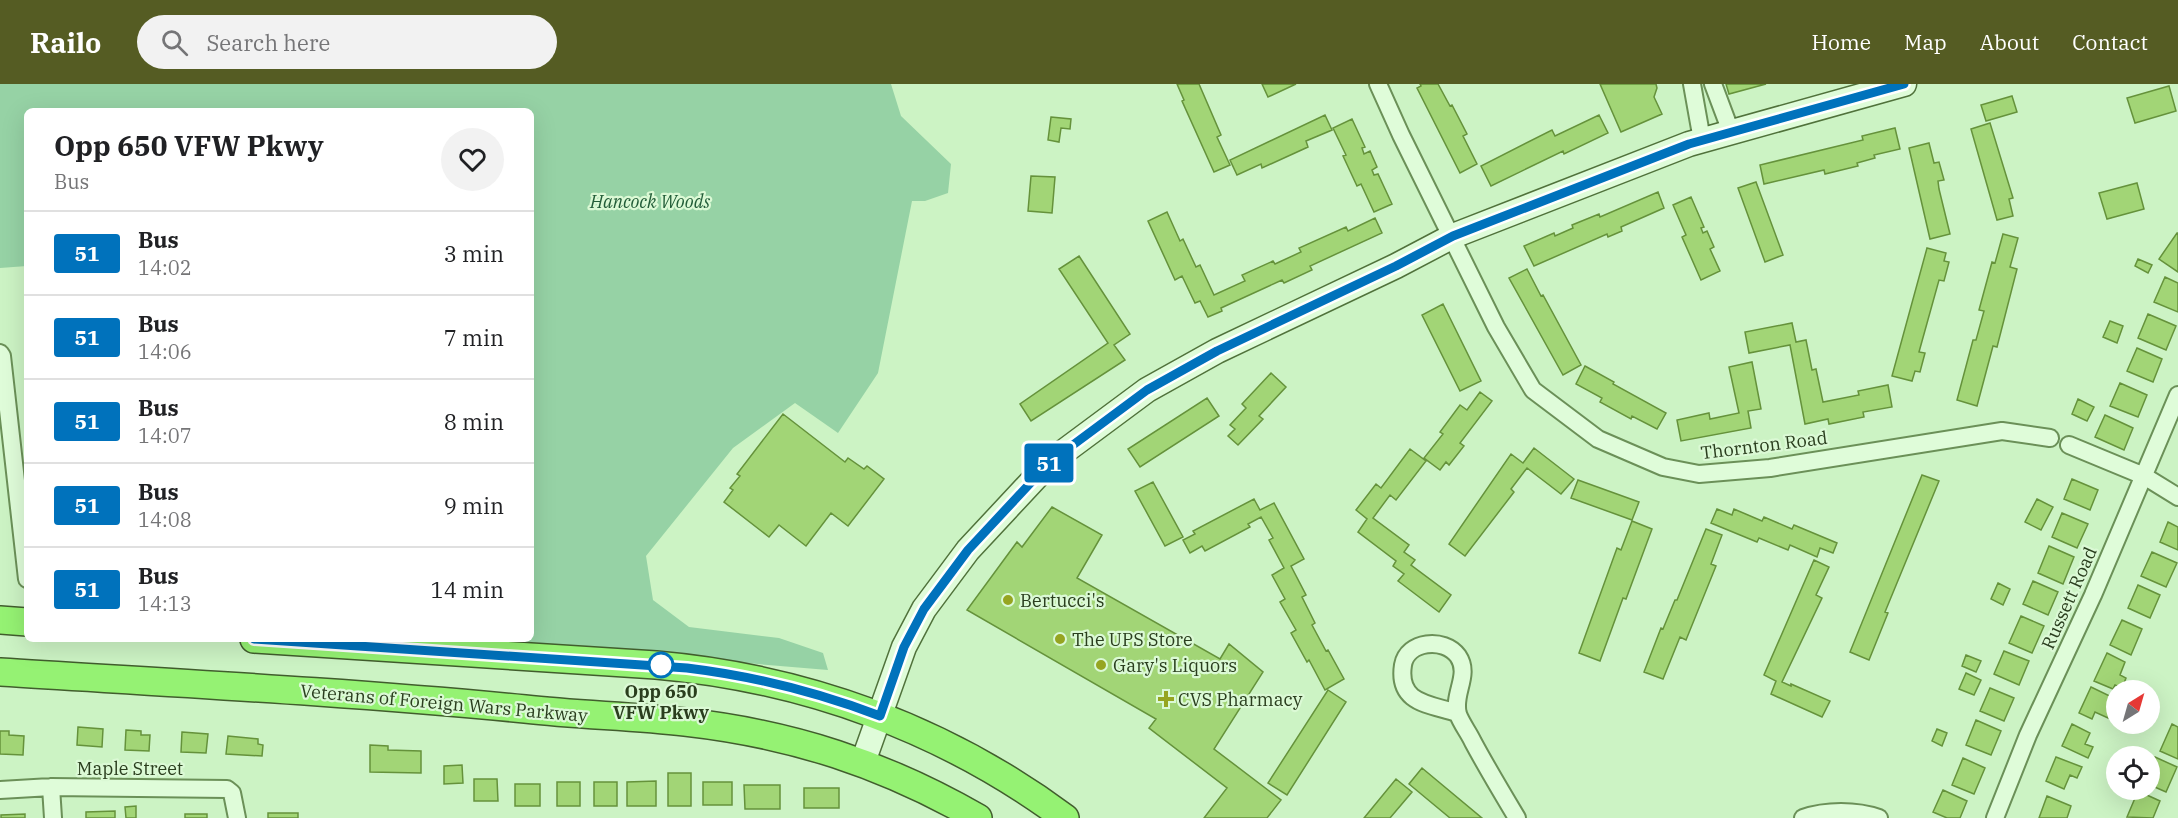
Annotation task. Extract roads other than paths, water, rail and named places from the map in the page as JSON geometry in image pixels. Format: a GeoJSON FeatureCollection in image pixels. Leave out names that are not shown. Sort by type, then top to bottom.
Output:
{"type":"FeatureCollection","features":[{"type":"Feature","properties":{"kind":"highway"},"geometry":{"type":"LineString","coordinates":[[0,620],[24,622]]}},
{"type":"Feature","properties":{"kind":"highway"},"geometry":{"type":"LineString","coordinates":[[298,642],[695,669],[783,686],[848,704],[920,732],[984,764],[1019,785],[1065,818]]}},
{"type":"Feature","properties":{"kind":"highway","name":"Veterans of Foreign Wars Parkway"},"geometry":{"type":"LineString","coordinates":[[0,672],[407,698],[674,720],[771,735],[863,762],[901,777],[959,814]]}},
{"type":"Feature","properties":{"kind":"main road"},"geometry":{"type":"LineString","coordinates":[[863,762],[904,647],[924,609],[968,550],[1050,462],[1147,390],[1217,351],[1396,266],[1453,236],[1702,140],[1904,84]]}},
{"type":"Feature","properties":{"kind":"street","name":"Thornton Road"},"geometry":{"type":"LineString","coordinates":[[1378,84],[1496,327],[1533,390],[1598,439],[1663,467],[1699,474],[1770,468],[2002,431],[2050,438]]}},
{"type":"Feature","properties":{"kind":"street"},"geometry":{"type":"LineString","coordinates":[[1692,84],[1702,140]]}},
{"type":"Feature","properties":{"kind":"street"},"geometry":{"type":"LineString","coordinates":[[1713,84],[1731,132]]}},
{"type":"Feature","properties":{"kind":"street"},"geometry":{"type":"LineString","coordinates":[[0,353],[24,552]]}},
{"type":"Feature","properties":{"kind":"street","name":"Russett Road"},"geometry":{"type":"LineString","coordinates":[[1995,818],[2028,735],[2093,595],[2178,395]]}},
{"type":"Feature","properties":{"kind":"street"},"geometry":{"type":"LineString","coordinates":[[2069,445],[2144,476],[2178,497]]}},
{"type":"Feature","properties":{"kind":"street"},"geometry":{"type":"LineString","coordinates":[[1457,713],[1419,702],[1411,696],[1402,674],[1403,662],[1409,652],[1421,645],[1434,644],[1452,650],[1458,657],[1463,668],[1463,677],[1457,713],[1517,818]]}},
{"type":"Feature","properties":{"kind":"street"},"geometry":{"type":"LineString","coordinates":[[51,788],[53,818]]}},
{"type":"Feature","properties":{"kind":"street","name":"Maple Street"},"geometry":{"type":"LineString","coordinates":[[0,790],[227,789],[232,793],[237,818]]}},
{"type":"Feature","properties":{"kind":"street"},"geometry":{"type":"LineString","coordinates":[[1803,818],[1820,812],[1859,814],[1877,818]]}},
{"type":"Feature","properties":{"kind":"place","name":"Bertucci's"},"geometry":{"type":"Point","coordinates":[1008,600]}},
{"type":"Feature","properties":{"kind":"place","name":"The UPS Store"},"geometry":{"type":"Point","coordinates":[1060,639]}},
{"type":"Feature","properties":{"kind":"place","name":"Opp 650 VFW Pkwy"},"geometry":{"type":"Point","coordinates":[661,665]}},
{"type":"Feature","properties":{"kind":"place","name":"Gary's Liquors"},"geometry":{"type":"Point","coordinates":[1101,665]}},
{"type":"Feature","properties":{"kind":"place","name":"CVS Pharmacy"},"geometry":{"type":"Point","coordinates":[1166,699]}},
{"type":"Feature","properties":{"kind":"park label","name":"Hancock Woods"},"geometry":{"type":"Point","coordinates":[650,201]}}]}
